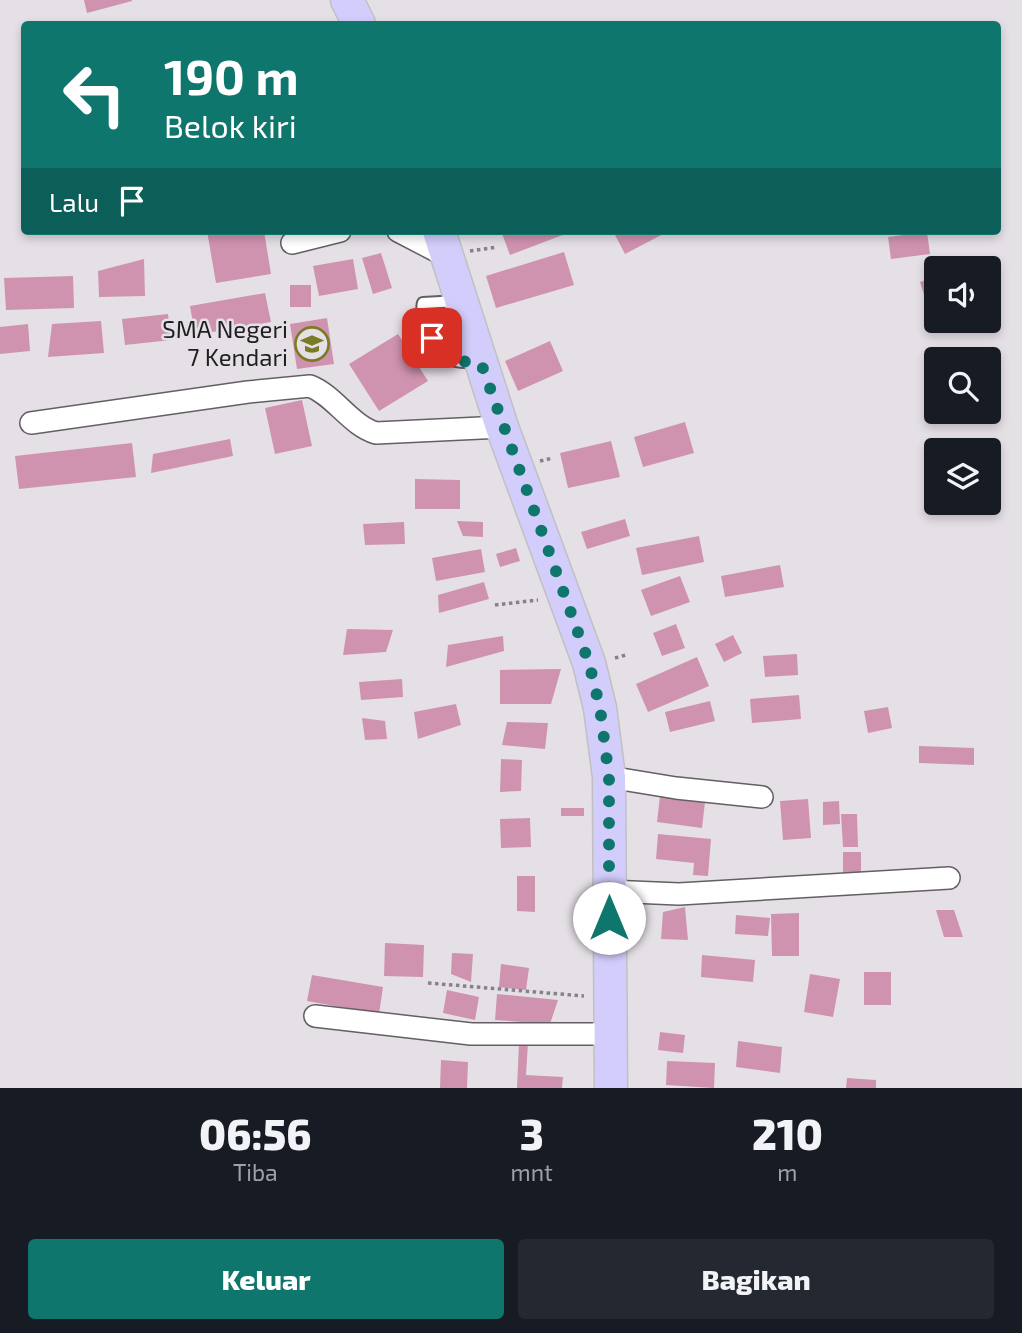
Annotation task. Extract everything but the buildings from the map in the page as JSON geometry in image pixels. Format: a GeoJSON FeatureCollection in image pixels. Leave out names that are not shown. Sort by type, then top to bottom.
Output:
{"type":"FeatureCollection","features":[{"type":"Feature","properties":{"kind":"main road"},"geometry":{"type":"LineString","coordinates":[[347,0],[358,21]]}},
{"type":"Feature","properties":{"kind":"main road"},"geometry":{"type":"LineString","coordinates":[[444,244],[502,427],[589,663],[600,708],[609,777],[611,1088]]}},
{"type":"Feature","properties":{"kind":"street"},"geometry":{"type":"LineString","coordinates":[[292,243],[324,235]]}},
{"type":"Feature","properties":{"kind":"street"},"geometry":{"type":"LineString","coordinates":[[412,235],[444,244]]}},
{"type":"Feature","properties":{"kind":"street"},"geometry":{"type":"LineString","coordinates":[[31,423],[248,391],[310,386],[319,390],[363,427],[376,433],[502,427]]}},
{"type":"Feature","properties":{"kind":"street"},"geometry":{"type":"LineString","coordinates":[[609,777],[676,788],[762,796]]}},
{"type":"Feature","properties":{"kind":"street"},"geometry":{"type":"LineString","coordinates":[[608,891],[680,894],[949,877]]}},
{"type":"Feature","properties":{"kind":"street"},"geometry":{"type":"LineString","coordinates":[[315,1016],[471,1034],[610,1034]]}},
{"type":"Feature","properties":{"kind":"lane"},"geometry":{"type":"LineString","coordinates":[[463,300],[423,303],[421,309],[442,356],[449,360],[481,363]]}},
{"type":"Feature","properties":{"kind":"path"},"geometry":{"type":"LineString","coordinates":[[495,605],[565,597]]}},
{"type":"Feature","properties":{"kind":"path"},"geometry":{"type":"LineString","coordinates":[[428,983],[611,999]]}},
{"type":"Feature","properties":{"kind":"place","name":"SMA Negeri 7 Kendari"},"geometry":{"type":"Point","coordinates":[312,344]}},
{"type":"Feature","properties":{"kind":"route"},"geometry":{"type":"LineString","coordinates":[[432,338],[439,353],[449,360],[481,363],[589,663],[600,708],[609,777],[609,918]]}}]}
